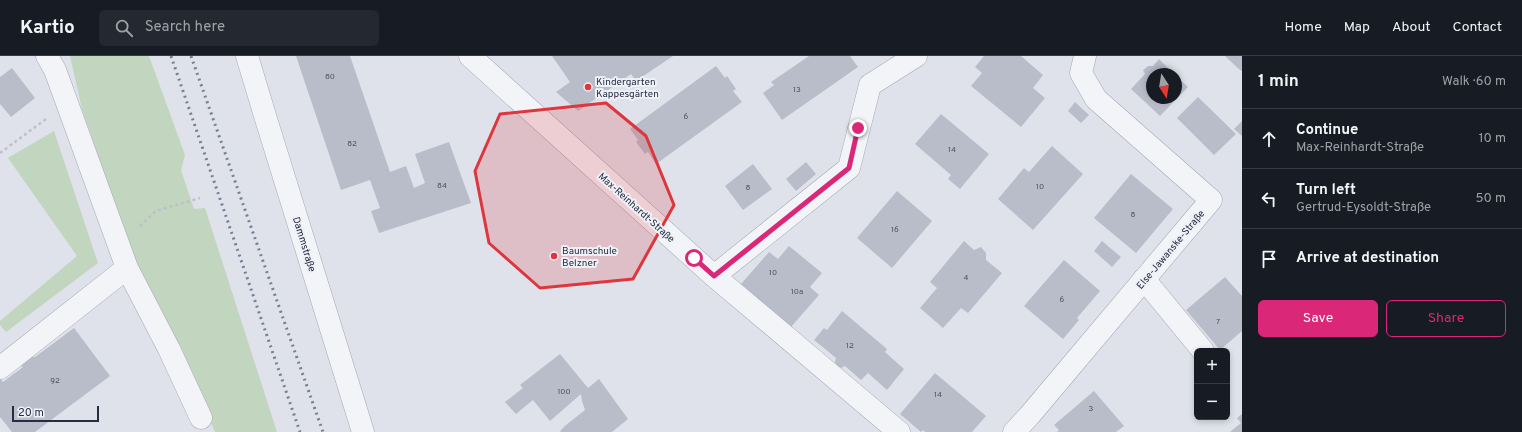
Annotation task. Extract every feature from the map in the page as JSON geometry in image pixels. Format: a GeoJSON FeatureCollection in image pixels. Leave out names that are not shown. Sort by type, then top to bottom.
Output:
{"type":"FeatureCollection","features":[{"type":"Feature","properties":{"kind":"street"},"geometry":{"type":"LineString","coordinates":[[47,56],[55,70],[127,268],[169,350],[201,418]]}},
{"type":"Feature","properties":{"kind":"street","name":"Dammstraße"},"geometry":{"type":"LineString","coordinates":[[247,56],[363,432]]}},
{"type":"Feature","properties":{"kind":"street","name":"Max-Reinhardt-Straße"},"geometry":{"type":"LineString","coordinates":[[470,56],[714,276],[896,431]]}},
{"type":"Feature","properties":{"kind":"street"},"geometry":{"type":"LineString","coordinates":[[714,276],[849,168],[870,85],[916,56]]}},
{"type":"Feature","properties":{"kind":"street","name":"Else-Jawanske-Straße"},"geometry":{"type":"LineString","coordinates":[[1014,432],[1211,200],[1096,99],[1081,73],[1085,56]]}},
{"type":"Feature","properties":{"kind":"street"},"geometry":{"type":"LineString","coordinates":[[0,368],[127,268]]}},
{"type":"Feature","properties":{"kind":"street"},"geometry":{"type":"LineString","coordinates":[[1144,279],[1201,348]]}},
{"type":"Feature","properties":{"kind":"path"},"geometry":{"type":"LineString","coordinates":[[0,153],[26,134]]}},
{"type":"Feature","properties":{"kind":"path"},"geometry":{"type":"LineString","coordinates":[[156,211],[200,198]]}},
{"type":"Feature","properties":{"kind":"highlighted area"},"geometry":{"type":"Polygon","coordinates":[[[606,103],[646,136],[674,205],[633,279],[540,288],[489,243],[475,171],[500,114],[606,103]]]}},
{"type":"Feature","properties":{"kind":"green space"},"geometry":{"type":"Polygon","coordinates":[[[70,56],[149,56],[185,155],[181,170],[194,209],[205,208],[277,432],[215,432],[191,374],[139,272],[82,109],[70,56]]]}},
{"type":"Feature","properties":{"kind":"green space"},"geometry":{"type":"Polygon","coordinates":[[[54,131],[98,263],[6,332],[0,325],[0,321],[77,256],[8,158],[54,131]]]}},
{"type":"Feature","properties":{"kind":"building"},"geometry":{"type":"Polygon","coordinates":[[[296,56],[350,56],[390,172],[406,166],[414,188],[425,183],[415,154],[449,142],[471,203],[379,233],[371,211],[380,208],[370,180],[341,190],[296,56]]]}},
{"type":"Feature","properties":{"kind":"building","name":"Kindergarten Kappesgärten"},"geometry":{"type":"Polygon","coordinates":[[[552,56],[673,56],[636,81],[631,74],[578,111],[556,92],[570,82],[552,56]]]}},
{"type":"Feature","properties":{"kind":"building"},"geometry":{"type":"Polygon","coordinates":[[[809,56],[850,56],[858,67],[782,120],[763,93],[774,85],[771,82],[809,56]]]}},
{"type":"Feature","properties":{"kind":"building"},"geometry":{"type":"Polygon","coordinates":[[[984,56],[1021,56],[1043,75],[1033,88],[1045,98],[1021,127],[971,86],[982,73],[975,67],[984,56]]]}},
{"type":"Feature","properties":{"kind":"building"},"geometry":{"type":"Polygon","coordinates":[[[1225,56],[1242,56],[1242,70],[1241,71],[1225,56]]]}},
{"type":"Feature","properties":{"kind":"building"},"geometry":{"type":"Polygon","coordinates":[[[1159,59],[1168,68],[1146,68],[1146,103],[1131,89],[1145,74],[1143,70],[1148,66],[1153,66],[1159,59]]]}},
{"type":"Feature","properties":{"kind":"building"},"geometry":{"type":"Polygon","coordinates":[[[716,66],[725,78],[727,76],[736,89],[733,91],[742,102],[656,164],[648,152],[645,154],[636,142],[638,140],[630,129],[716,66]]]}},
{"type":"Feature","properties":{"kind":"building"},"geometry":{"type":"Polygon","coordinates":[[[12,68],[35,98],[11,117],[0,104],[0,77],[12,68]]]}},
{"type":"Feature","properties":{"kind":"building"},"geometry":{"type":"Polygon","coordinates":[[[1182,82],[1188,87],[1182,93],[1182,82]]]}},
{"type":"Feature","properties":{"kind":"building"},"geometry":{"type":"Polygon","coordinates":[[[1198,97],[1236,134],[1214,155],[1177,118],[1198,97]]]}},
{"type":"Feature","properties":{"kind":"building"},"geometry":{"type":"Polygon","coordinates":[[[1075,102],[1089,115],[1081,123],[1068,111],[1075,102]]]}},
{"type":"Feature","properties":{"kind":"building"},"geometry":{"type":"Polygon","coordinates":[[[1147,104],[1172,104],[1160,116],[1147,104]]]}},
{"type":"Feature","properties":{"kind":"building"},"geometry":{"type":"Polygon","coordinates":[[[941,114],[989,154],[960,189],[948,179],[951,175],[915,144],[941,114]]]}},
{"type":"Feature","properties":{"kind":"building"},"geometry":{"type":"Polygon","coordinates":[[[1242,121],[1242,136],[1234,129],[1242,121]]]}},
{"type":"Feature","properties":{"kind":"building"},"geometry":{"type":"Polygon","coordinates":[[[1052,146],[1083,174],[1033,230],[998,199],[1024,168],[1029,172],[1052,146]]]}},
{"type":"Feature","properties":{"kind":"building"},"geometry":{"type":"Polygon","coordinates":[[[806,162],[816,174],[796,191],[786,179],[806,162]]]}},
{"type":"Feature","properties":{"kind":"building"},"geometry":{"type":"Polygon","coordinates":[[[753,164],[772,189],[743,210],[725,186],[753,164]]]}},
{"type":"Feature","properties":{"kind":"building"},"geometry":{"type":"Polygon","coordinates":[[[1131,174],[1173,209],[1136,253],[1094,218],[1131,174]]]}},
{"type":"Feature","properties":{"kind":"building"},"geometry":{"type":"Polygon","coordinates":[[[897,191],[932,221],[892,268],[857,238],[897,191]]]}},
{"type":"Feature","properties":{"kind":"building"},"geometry":{"type":"Polygon","coordinates":[[[964,241],[974,250],[981,247],[986,253],[986,260],[1002,273],[968,313],[961,308],[943,328],[920,308],[937,288],[930,282],[964,241]]]}},
{"type":"Feature","properties":{"kind":"building"},"geometry":{"type":"Polygon","coordinates":[[[1102,241],[1121,257],[1112,267],[1094,251],[1102,241]]]}},
{"type":"Feature","properties":{"kind":"building"},"geometry":{"type":"Polygon","coordinates":[[[789,246],[822,273],[810,287],[819,295],[791,327],[741,284],[769,252],[778,259],[789,246]]]}},
{"type":"Feature","properties":{"kind":"building"},"geometry":{"type":"Polygon","coordinates":[[[1064,260],[1100,291],[1077,318],[1079,320],[1063,339],[1024,306],[1064,260]]]}},
{"type":"Feature","properties":{"kind":"building"},"geometry":{"type":"Polygon","coordinates":[[[1225,277],[1242,296],[1242,331],[1222,348],[1218,348],[1186,310],[1225,277]]]}},
{"type":"Feature","properties":{"kind":"building"},"geometry":{"type":"Polygon","coordinates":[[[842,311],[887,349],[885,352],[904,369],[887,390],[868,373],[861,380],[845,366],[841,368],[837,366],[835,362],[836,358],[814,340],[824,328],[827,330],[842,311]]]}},
{"type":"Feature","properties":{"kind":"building"},"geometry":{"type":"Polygon","coordinates":[[[74,328],[110,376],[35,432],[12,432],[0,417],[0,378],[3,382],[23,367],[19,365],[25,356],[35,357],[74,328]]]}},
{"type":"Feature","properties":{"kind":"building"},"geometry":{"type":"Polygon","coordinates":[[[560,354],[588,388],[599,379],[628,419],[612,432],[561,432],[560,431],[566,425],[585,410],[581,394],[550,421],[533,400],[516,414],[505,402],[523,388],[520,385],[560,354]]]}},
{"type":"Feature","properties":{"kind":"building"},"geometry":{"type":"Polygon","coordinates":[[[935,373],[986,416],[972,432],[925,432],[923,430],[921,432],[900,414],[935,373]]]}},
{"type":"Feature","properties":{"kind":"building"},"geometry":{"type":"Polygon","coordinates":[[[1094,391],[1124,426],[1116,432],[1057,432],[1059,430],[1054,425],[1094,391]]]}},
{"type":"Feature","properties":{"kind":"building"},"geometry":{"type":"Polygon","coordinates":[[[1242,414],[1242,432],[1230,432],[1241,423],[1237,418],[1242,414]]]}},
{"type":"Feature","properties":{"kind":"railway"},"geometry":{"type":"LineString","coordinates":[[171,56],[300,432]]}},
{"type":"Feature","properties":{"kind":"railway"},"geometry":{"type":"LineString","coordinates":[[191,56],[323,432]]}},
{"type":"Feature","properties":{"kind":"place","name":"Kindergarten Kappesgärten"},"geometry":{"type":"Point","coordinates":[588,87]}},
{"type":"Feature","properties":{"kind":"place","name":"Baumschule Belzner"},"geometry":{"type":"Point","coordinates":[554,256]}},
{"type":"Feature","properties":{"kind":"route"},"geometry":{"type":"LineString","coordinates":[[694,258],[714,276],[849,168],[858,128]]}}]}
